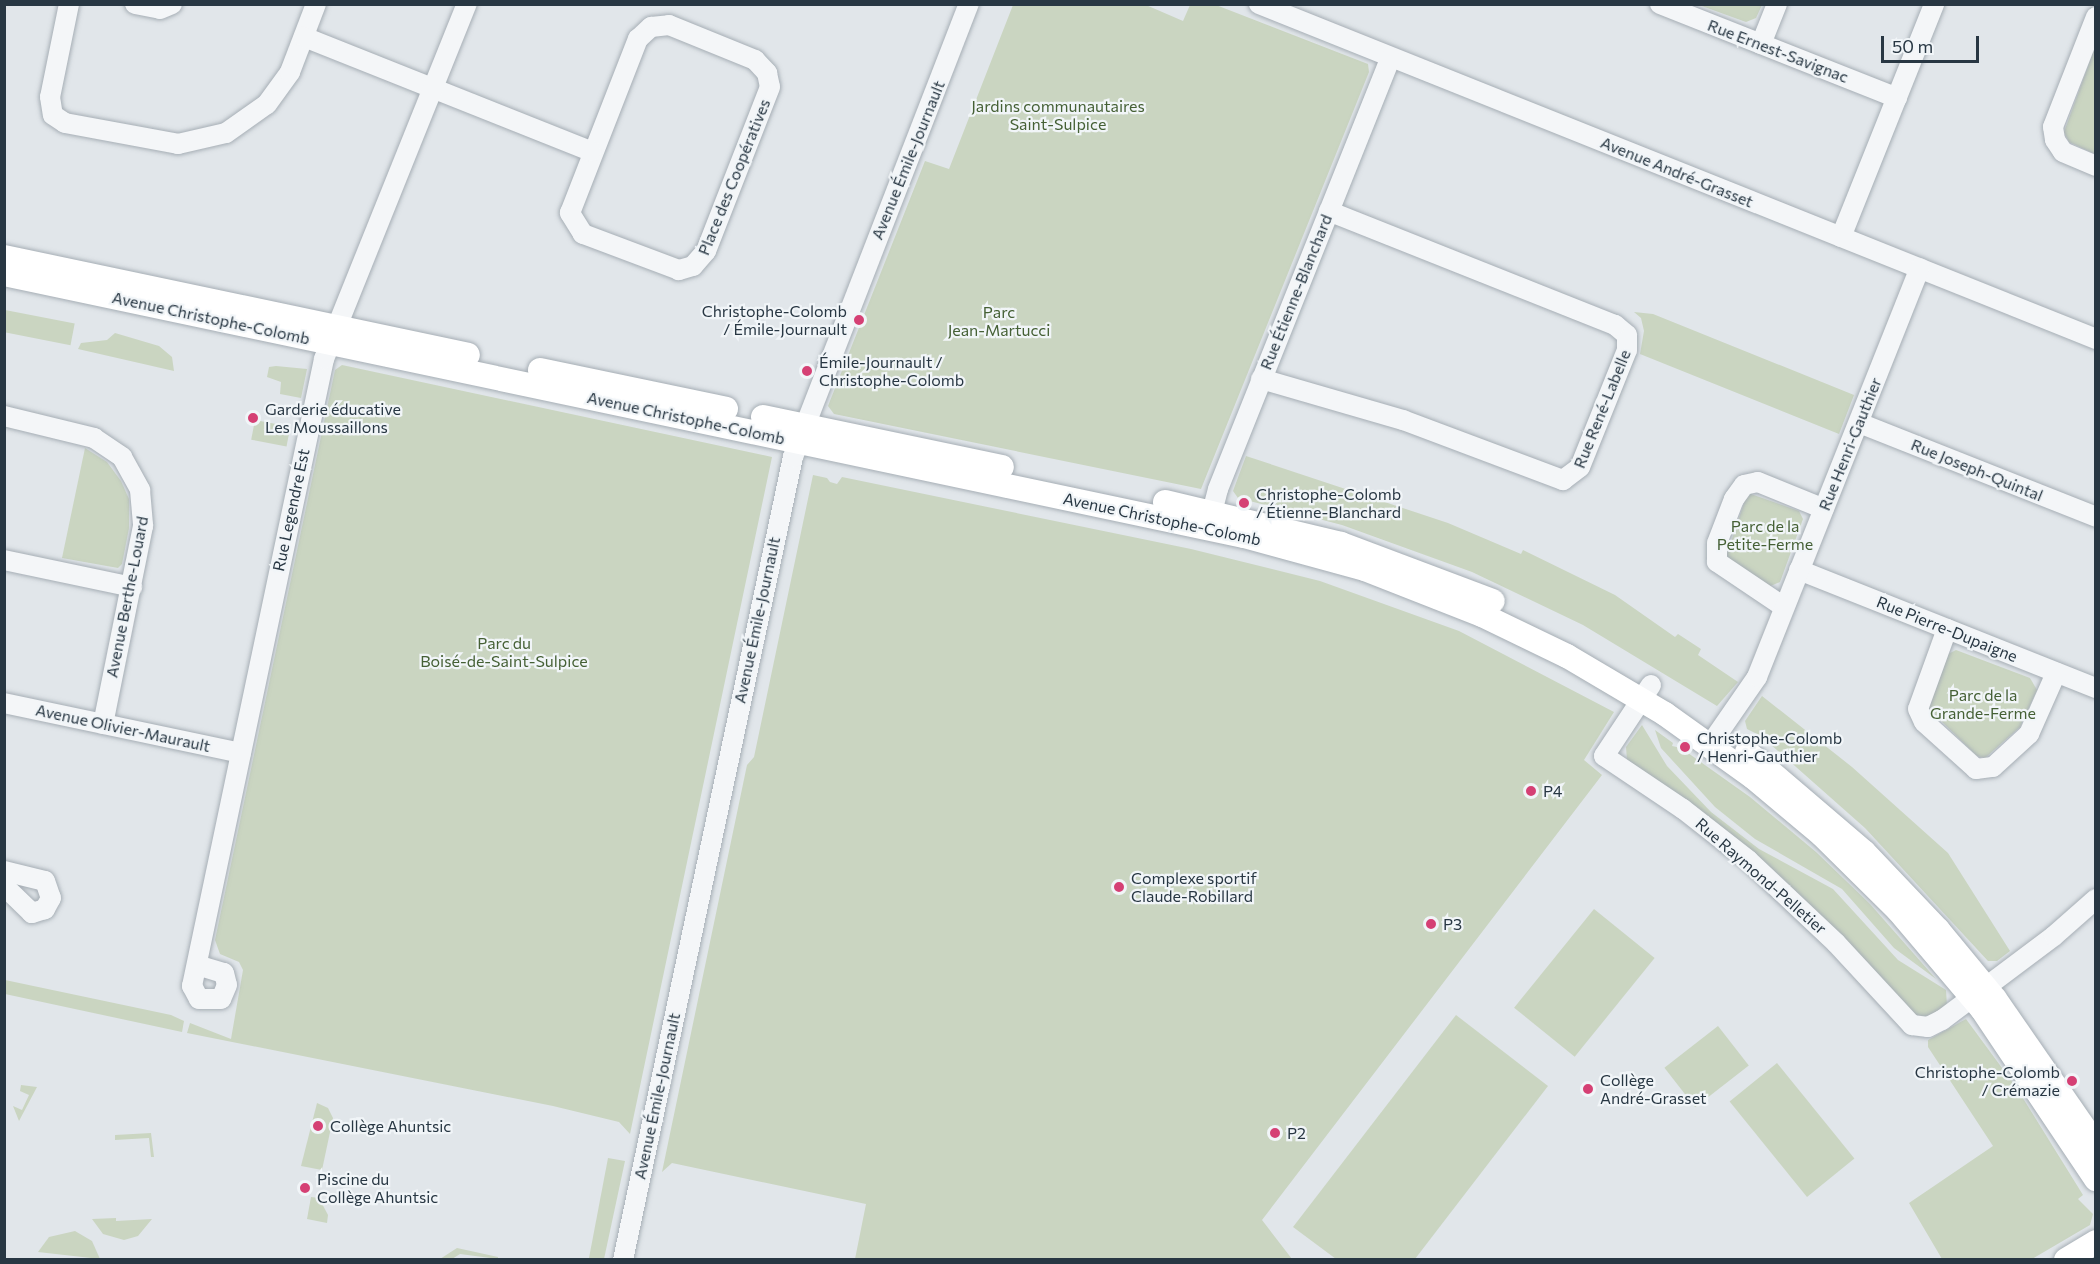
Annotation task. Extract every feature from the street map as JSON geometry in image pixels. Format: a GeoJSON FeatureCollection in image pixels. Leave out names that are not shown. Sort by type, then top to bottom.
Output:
{"type":"FeatureCollection","features":[{"type":"Feature","properties":{"kind":"main road","name":"Avenue Christophe-Colomb"},"geometry":{"type":"LineString","coordinates":[[4,257],[334,335],[1210,520],[1434,594],[1646,692],[1715,739],[1778,776],[1864,852],[1938,930],[2096,1179]]}},
{"type":"Feature","properties":{"kind":"main road","name":"Avenue Christophe-Colomb"},"geometry":{"type":"LineString","coordinates":[[4,274],[334,335]]}},
{"type":"Feature","properties":{"kind":"main road","name":"Avenue Christophe-Colomb"},"geometry":{"type":"LineString","coordinates":[[1979,992],[2096,1145]]}},
{"type":"Feature","properties":{"kind":"main road"},"geometry":{"type":"LineString","coordinates":[[2066,1260],[2096,1242]]}},
{"type":"Feature","properties":{"kind":"street"},"geometry":{"type":"LineString","coordinates":[[69,4],[50,99],[53,115],[65,123],[158,143],[207,140],[252,118],[285,80],[316,4]]}},
{"type":"Feature","properties":{"kind":"street"},"geometry":{"type":"LineString","coordinates":[[135,4],[160,9],[172,4]]}},
{"type":"Feature","properties":{"kind":"street","name":"Rue Legendre Est"},"geometry":{"type":"LineString","coordinates":[[197,965],[241,753],[334,335],[467,4]]}},
{"type":"Feature","properties":{"kind":"street","name":"Avenue Émile-Journault"},"geometry":{"type":"LineString","coordinates":[[622,1260],[801,434],[969,4]]}},
{"type":"Feature","properties":{"kind":"street","name":"Avenue André-Grasset"},"geometry":{"type":"LineString","coordinates":[[1259,4],[2096,339]]}},
{"type":"Feature","properties":{"kind":"street","name":"Rue Ernest-Savignac"},"geometry":{"type":"LineString","coordinates":[[1660,4],[1896,98]]}},
{"type":"Feature","properties":{"kind":"street"},"geometry":{"type":"LineString","coordinates":[[1761,44],[1777,4]]}},
{"type":"Feature","properties":{"kind":"street"},"geometry":{"type":"LineString","coordinates":[[1841,237],[1934,4]]}},
{"type":"Feature","properties":{"kind":"street"},"geometry":{"type":"LineString","coordinates":[[2085,4],[2096,9]]}},
{"type":"Feature","properties":{"kind":"street"},"geometry":{"type":"LineString","coordinates":[[2096,17],[2053,127],[2055,140],[2063,152],[2096,166]]}},
{"type":"Feature","properties":{"kind":"street","name":"Place des Coopératives"},"geometry":{"type":"LineString","coordinates":[[669,25],[751,58],[767,74],[767,96],[710,241],[700,259],[688,268],[669,270],[577,229],[571,217],[571,204],[591,151],[636,43],[651,27],[669,25]]}},
{"type":"Feature","properties":{"kind":"street"},"geometry":{"type":"LineString","coordinates":[[304,38],[591,151]]}},
{"type":"Feature","properties":{"kind":"street","name":"Rue Étienne-Blanchard"},"geometry":{"type":"LineString","coordinates":[[1210,520],[1262,379],[1390,58]]}},
{"type":"Feature","properties":{"kind":"street","name":"Rue René-Labelle"},"geometry":{"type":"LineString","coordinates":[[1262,379],[1403,420],[1563,480],[1580,467],[1627,350],[1627,335],[1615,325],[1329,211]]}},
{"type":"Feature","properties":{"kind":"street","name":"Rue Henri-Gauthier"},"geometry":{"type":"LineString","coordinates":[[1715,739],[1754,682],[1920,268]]}},
{"type":"Feature","properties":{"kind":"street","name":"Avenue Berthe-Louard"},"geometry":{"type":"LineString","coordinates":[[4,416],[87,434],[112,449],[127,463],[140,490],[144,513],[132,587],[103,724]]}},
{"type":"Feature","properties":{"kind":"street","name":"Rue Joseph-Quintal"},"geometry":{"type":"LineString","coordinates":[[1859,423],[2096,517]]}},
{"type":"Feature","properties":{"kind":"street"},"geometry":{"type":"LineString","coordinates":[[1784,607],[1718,562],[1716,547],[1734,499],[1744,485],[1758,482],[1824,509]]}},
{"type":"Feature","properties":{"kind":"street"},"geometry":{"type":"LineString","coordinates":[[4,560],[132,587]]}},
{"type":"Feature","properties":{"kind":"street","name":"Rue Pierre-Dupaigne"},"geometry":{"type":"LineString","coordinates":[[1799,570],[2096,688]]}},
{"type":"Feature","properties":{"kind":"street"},"geometry":{"type":"LineString","coordinates":[[1947,629],[1918,709],[1924,722],[1976,769],[1993,767],[2030,732],[2056,673]]}},
{"type":"Feature","properties":{"kind":"street","name":"Rue Raymond-Pelletier"},"geometry":{"type":"LineString","coordinates":[[1646,692],[1604,756],[1699,821],[1780,888],[1908,1023],[1932,1025],[1979,992],[2096,899]]}},
{"type":"Feature","properties":{"kind":"street","name":"Avenue Olivier-Maurault"},"geometry":{"type":"LineString","coordinates":[[4,703],[241,753]]}},
{"type":"Feature","properties":{"kind":"street"},"geometry":{"type":"LineString","coordinates":[[4,871],[45,881],[51,898],[45,909],[32,913],[4,886]]}},
{"type":"Feature","properties":{"kind":"green space"},"geometry":{"type":"Polygon","coordinates":[[[1762,4],[1756,18],[1746,22],[1699,5],[1762,4]]]}},
{"type":"Feature","properties":{"kind":"green space","name":"Parc Jean-Martucci"},"geometry":{"type":"Polygon","coordinates":[[[1013,5],[1146,5],[1183,21],[1190,5],[1216,5],[1368,64],[1369,72],[1201,489],[834,414],[828,406],[925,161],[949,169],[1013,5]]]}},
{"type":"Feature","properties":{"kind":"green space"},"geometry":{"type":"Polygon","coordinates":[[[2095,47],[2095,154],[2069,142],[2064,132],[2095,47]]]}},
{"type":"Feature","properties":{"kind":"green space"},"geometry":{"type":"Polygon","coordinates":[[[5,310],[75,324],[70,345],[4,332],[5,310]]]}},
{"type":"Feature","properties":{"kind":"green space"},"geometry":{"type":"Polygon","coordinates":[[[1634,312],[1653,314],[1854,395],[1839,434],[1640,354],[1644,331],[1641,318],[1634,312]]]}},
{"type":"Feature","properties":{"kind":"green space"},"geometry":{"type":"Polygon","coordinates":[[[115,333],[159,346],[172,357],[174,371],[78,349],[81,343],[107,340],[115,333]]]}},
{"type":"Feature","properties":{"kind":"green space","name":"Parc du Boisé-de-Saint-Sulpice"},"geometry":{"type":"Polygon","coordinates":[[[342,365],[772,457],[630,1134],[619,1122],[553,1106],[187,1033],[190,1023],[231,1039],[243,970],[239,962],[220,954],[215,940],[335,370],[342,365]]]}},
{"type":"Feature","properties":{"kind":"green space"},"geometry":{"type":"Polygon","coordinates":[[[269,367],[307,369],[301,398],[280,394],[281,382],[267,377],[269,367]]]}},
{"type":"Feature","properties":{"kind":"green space"},"geometry":{"type":"Polygon","coordinates":[[[255,420],[290,427],[287,447],[251,440],[255,420]]]}},
{"type":"Feature","properties":{"kind":"green space"},"geometry":{"type":"Polygon","coordinates":[[[85,448],[107,462],[121,481],[129,499],[129,528],[122,564],[118,568],[62,558],[85,448]]]}},
{"type":"Feature","properties":{"kind":"green space"},"geometry":{"type":"Polygon","coordinates":[[[1246,456],[1448,523],[1521,554],[1523,550],[1615,595],[1675,637],[1678,634],[1701,649],[1698,655],[1738,682],[1717,706],[1583,625],[1472,572],[1342,525],[1238,498],[1233,491],[1246,456]]]}},
{"type":"Feature","properties":{"kind":"green space","name":"Complexe sportif Claude-Robillard"},"geometry":{"type":"Polygon","coordinates":[[[813,475],[827,478],[830,482],[837,484],[842,477],[1191,549],[1320,581],[1459,631],[1614,712],[1584,760],[1602,775],[1262,1220],[1292,1259],[855,1259],[866,1204],[672,1163],[662,1172],[747,765],[754,757],[813,475]]]}},
{"type":"Feature","properties":{"kind":"green space","name":"Parc de la Petite-Ferme"},"geometry":{"type":"Polygon","coordinates":[[[1751,494],[1799,511],[1803,519],[1780,582],[1768,587],[1726,557],[1745,500],[1751,494]]]}},
{"type":"Feature","properties":{"kind":"green space","name":"Parc de la Grande-Ferme"},"geometry":{"type":"Polygon","coordinates":[[[1956,650],[2030,678],[2037,690],[2020,727],[1985,758],[1977,756],[1929,709],[1948,654],[1956,650]]]}},
{"type":"Feature","properties":{"kind":"green space"},"geometry":{"type":"Polygon","coordinates":[[[1762,696],[1852,767],[1948,853],[2010,951],[1997,961],[1988,961],[1865,828],[1761,736],[1747,729],[1745,721],[1762,696]]]}},
{"type":"Feature","properties":{"kind":"green space"},"geometry":{"type":"Polygon","coordinates":[[[1642,725],[1667,766],[1711,812],[1759,849],[1833,889],[1898,960],[1946,990],[1947,1006],[1930,1017],[1913,1015],[1850,944],[1782,878],[1713,820],[1627,760],[1626,747],[1642,725]]]}},
{"type":"Feature","properties":{"kind":"green space"},"geometry":{"type":"Polygon","coordinates":[[[1655,730],[1673,743],[1672,746],[1681,748],[1750,797],[1816,852],[1870,904],[1936,979],[1894,948],[1842,889],[1755,839],[1715,807],[1661,748],[1655,730]]]}},
{"type":"Feature","properties":{"kind":"green space"},"geometry":{"type":"Polygon","coordinates":[[[1594,909],[1655,958],[1575,1057],[1514,1008],[1594,909]]]}},
{"type":"Feature","properties":{"kind":"green space"},"geometry":{"type":"Polygon","coordinates":[[[5,980],[171,1015],[184,1021],[182,1032],[5,994],[5,980]]]}},
{"type":"Feature","properties":{"kind":"green space"},"geometry":{"type":"Polygon","coordinates":[[[1456,1015],[1548,1086],[1415,1259],[1336,1259],[1293,1227],[1456,1015]]]}},
{"type":"Feature","properties":{"kind":"green space"},"geometry":{"type":"Polygon","coordinates":[[[1966,1019],[2016,1087],[2083,1195],[2078,1199],[2093,1214],[2090,1225],[2032,1259],[1942,1259],[1909,1203],[1993,1146],[1928,1047],[1928,1040],[1966,1019]]]}},
{"type":"Feature","properties":{"kind":"green space"},"geometry":{"type":"Polygon","coordinates":[[[1718,1026],[1749,1065],[1695,1107],[1664,1068],[1718,1026]]]}},
{"type":"Feature","properties":{"kind":"green space"},"geometry":{"type":"Polygon","coordinates":[[[1777,1063],[1854,1159],[1807,1197],[1730,1101],[1777,1063]]]}},
{"type":"Feature","properties":{"kind":"green space"},"geometry":{"type":"Polygon","coordinates":[[[21,1085],[37,1087],[19,1121],[13,1106],[22,1110],[29,1095],[20,1091],[21,1085]]]}},
{"type":"Feature","properties":{"kind":"green space"},"geometry":{"type":"Polygon","coordinates":[[[317,1103],[328,1108],[333,1118],[322,1170],[301,1166],[317,1103]]]}},
{"type":"Feature","properties":{"kind":"green space"},"geometry":{"type":"Polygon","coordinates":[[[151,1133],[154,1157],[151,1157],[149,1138],[115,1140],[115,1135],[151,1133]]]}},
{"type":"Feature","properties":{"kind":"green space"},"geometry":{"type":"Polygon","coordinates":[[[608,1158],[625,1161],[604,1259],[589,1258],[608,1158]]]}},
{"type":"Feature","properties":{"kind":"green space"},"geometry":{"type":"Polygon","coordinates":[[[311,1197],[319,1198],[328,1215],[327,1223],[307,1219],[311,1197]]]}},
{"type":"Feature","properties":{"kind":"green space"},"geometry":{"type":"Polygon","coordinates":[[[116,1218],[116,1221],[152,1219],[138,1236],[124,1240],[103,1234],[92,1219],[116,1218]]]}},
{"type":"Feature","properties":{"kind":"green space"},"geometry":{"type":"Polygon","coordinates":[[[75,1231],[92,1241],[100,1259],[38,1252],[49,1237],[75,1231]]]}},
{"type":"Feature","properties":{"kind":"green space"},"geometry":{"type":"Polygon","coordinates":[[[457,1248],[498,1257],[498,1259],[460,1254],[452,1259],[440,1259],[457,1248]]]}},
{"type":"Feature","properties":{"kind":"place","name":"Christophe-Colomb / Émile-Journault"},"geometry":{"type":"Point","coordinates":[859,320]}},
{"type":"Feature","properties":{"kind":"place","name":"Émile-Journault / Christophe-Colomb"},"geometry":{"type":"Point","coordinates":[807,371]}},
{"type":"Feature","properties":{"kind":"place","name":"Garderie éducative Les Moussaillons"},"geometry":{"type":"Point","coordinates":[253,418]}},
{"type":"Feature","properties":{"kind":"place","name":"Christophe-Colomb / Étienne-Blanchard"},"geometry":{"type":"Point","coordinates":[1244,503]}},
{"type":"Feature","properties":{"kind":"place","name":"Christophe-Colomb / Henri-Gauthier"},"geometry":{"type":"Point","coordinates":[1685,747]}},
{"type":"Feature","properties":{"kind":"place","name":"P4"},"geometry":{"type":"Point","coordinates":[1531,791]}},
{"type":"Feature","properties":{"kind":"place","name":"Complexe sportif Claude-Robillard"},"geometry":{"type":"Point","coordinates":[1119,887]}},
{"type":"Feature","properties":{"kind":"place","name":"P3"},"geometry":{"type":"Point","coordinates":[1431,924]}},
{"type":"Feature","properties":{"kind":"place","name":"Christophe-Colomb / Crémazie"},"geometry":{"type":"Point","coordinates":[2072,1081]}},
{"type":"Feature","properties":{"kind":"place","name":"Collège André-Grasset"},"geometry":{"type":"Point","coordinates":[1588,1089]}},
{"type":"Feature","properties":{"kind":"place","name":"Collège Ahuntsic"},"geometry":{"type":"Point","coordinates":[318,1126]}},
{"type":"Feature","properties":{"kind":"place","name":"P2"},"geometry":{"type":"Point","coordinates":[1275,1133]}},
{"type":"Feature","properties":{"kind":"place","name":"Piscine du Collège Ahuntsic"},"geometry":{"type":"Point","coordinates":[305,1188]}},
{"type":"Feature","properties":{"kind":"park label","name":"Jardins communautaires Saint-Sulpice"},"geometry":{"type":"Point","coordinates":[1058,115]}}]}
